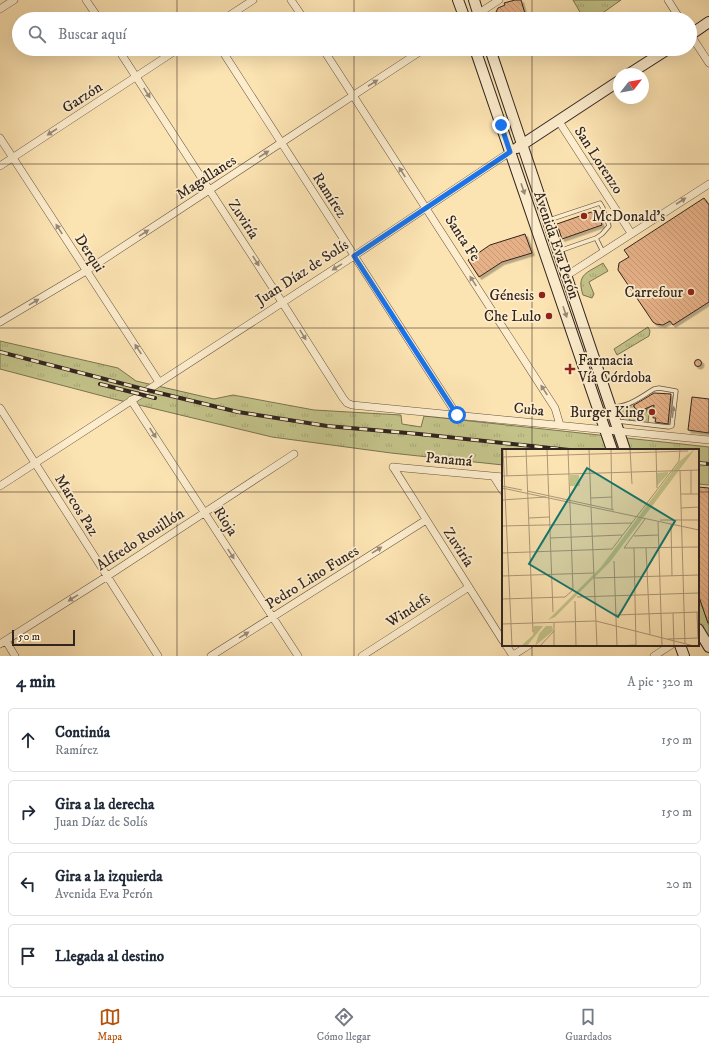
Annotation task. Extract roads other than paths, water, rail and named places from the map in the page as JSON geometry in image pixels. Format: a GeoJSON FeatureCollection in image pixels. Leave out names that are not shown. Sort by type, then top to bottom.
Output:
{"type":"FeatureCollection","features":[{"type":"Feature","properties":{"kind":"main road"},"geometry":{"type":"LineString","coordinates":[[458,0],[462,12]]}},
{"type":"Feature","properties":{"kind":"main road"},"geometry":{"type":"LineString","coordinates":[[474,0],[475,12]]}},
{"type":"Feature","properties":{"kind":"main road"},"geometry":{"type":"LineString","coordinates":[[697,30],[709,22]]}},
{"type":"Feature","properties":{"kind":"main road","name":"Avenida Eva Perón"},"geometry":{"type":"LineString","coordinates":[[477,56],[612,449]]}},
{"type":"Feature","properties":{"kind":"main road","name":"Avenida Eva Perón"},"geometry":{"type":"LineString","coordinates":[[492,56],[625,449]]}},
{"type":"Feature","properties":{"kind":"main road"},"geometry":{"type":"LineString","coordinates":[[638,68],[657,56]]}},
{"type":"Feature","properties":{"kind":"main road","name":"Juan Díaz de Solís"},"geometry":{"type":"LineString","coordinates":[[510,152],[613,85]]}},
{"type":"Feature","properties":{"kind":"main road"},"geometry":{"type":"LineString","coordinates":[[699,631],[709,646]]}},
{"type":"Feature","properties":{"kind":"main road"},"geometry":{"type":"LineString","coordinates":[[680,646],[684,656]]}},
{"type":"Feature","properties":{"kind":"street"},"geometry":{"type":"LineString","coordinates":[[0,9],[14,0]]}},
{"type":"Feature","properties":{"kind":"street"},"geometry":{"type":"LineString","coordinates":[[86,0],[94,12]]}},
{"type":"Feature","properties":{"kind":"street"},"geometry":{"type":"LineString","coordinates":[[235,12],[253,0]]}},
{"type":"Feature","properties":{"kind":"street"},"geometry":{"type":"LineString","coordinates":[[291,0],[299,12]]}},
{"type":"Feature","properties":{"kind":"street"},"geometry":{"type":"LineString","coordinates":[[483,12],[499,0]]}},
{"type":"Feature","properties":{"kind":"street"},"geometry":{"type":"LineString","coordinates":[[668,0],[676,12]]}},
{"type":"Feature","properties":{"kind":"street"},"geometry":{"type":"LineString","coordinates":[[697,45],[709,63]]}},
{"type":"Feature","properties":{"kind":"street","name":"Zuviría"},"geometry":{"type":"LineString","coordinates":[[122,56],[347,403]]}},
{"type":"Feature","properties":{"kind":"street","name":"Garzón"},"geometry":{"type":"LineString","coordinates":[[0,166],[168,56]]}},
{"type":"Feature","properties":{"kind":"street","name":"Ramírez"},"geometry":{"type":"LineString","coordinates":[[225,56],[457,415]]}},
{"type":"Feature","properties":{"kind":"street","name":"Santa Fe"},"geometry":{"type":"LineString","coordinates":[[327,56],[555,408],[560,425]]}},
{"type":"Feature","properties":{"kind":"street","name":"Magallanes"},"geometry":{"type":"LineString","coordinates":[[0,322],[86,271],[413,56]]}},
{"type":"Feature","properties":{"kind":"street","name":"San Lorenzo"},"geometry":{"type":"LineString","coordinates":[[558,120],[632,234]]}},
{"type":"Feature","properties":{"kind":"street","name":"Derqui"},"geometry":{"type":"LineString","coordinates":[[0,138],[159,382]]}},
{"type":"Feature","properties":{"kind":"street","name":"Juan Díaz de Solís"},"geometry":{"type":"LineString","coordinates":[[0,486],[354,256],[510,152]]}},
{"type":"Feature","properties":{"kind":"street"},"geometry":{"type":"LineString","coordinates":[[566,276],[709,184]]}},
{"type":"Feature","properties":{"kind":"street","name":"Rioja"},"geometry":{"type":"LineString","coordinates":[[132,400],[298,656]]}},
{"type":"Feature","properties":{"kind":"street","name":"Cuba"},"geometry":{"type":"LineString","coordinates":[[347,403],[352,405],[709,440]]}},
{"type":"Feature","properties":{"kind":"street","name":"Marcos Paz"},"geometry":{"type":"LineString","coordinates":[[0,408],[106,577],[158,656]]}},
{"type":"Feature","properties":{"kind":"street","name":"Alfredo Rouillón"},"geometry":{"type":"LineString","coordinates":[[3,642],[106,577],[294,454]]}},
{"type":"Feature","properties":{"kind":"street","name":"Zuviría"},"geometry":{"type":"LineString","coordinates":[[392,467],[502,639]]}},
{"type":"Feature","properties":{"kind":"street","name":"Panamá"},"geometry":{"type":"LineString","coordinates":[[392,467],[502,477]]}},
{"type":"Feature","properties":{"kind":"street"},"geometry":{"type":"LineString","coordinates":[[494,477],[502,489]]}},
{"type":"Feature","properties":{"kind":"street","name":"Pedro Lino Funes"},"geometry":{"type":"LineString","coordinates":[[211,656],[426,520]]}},
{"type":"Feature","properties":{"kind":"street","name":"Windefs"},"geometry":{"type":"LineString","coordinates":[[362,656],[469,587]]}},
{"type":"Feature","properties":{"kind":"street"},"geometry":{"type":"LineString","coordinates":[[3,642],[15,656]]}},
{"type":"Feature","properties":{"kind":"street"},"geometry":{"type":"LineString","coordinates":[[507,646],[512,656],[527,646]]}},
{"type":"Feature","properties":{"kind":"street"},"geometry":{"type":"LineString","coordinates":[[654,656],[669,646]]}},
{"type":"Feature","properties":{"kind":"lane"},"geometry":{"type":"LineString","coordinates":[[548,221],[600,203],[609,226],[596,238],[558,252]]}},
{"type":"Feature","properties":{"kind":"lane"},"geometry":{"type":"LineString","coordinates":[[596,238],[603,252]]}},
{"type":"Feature","properties":{"kind":"lane"},"geometry":{"type":"LineString","coordinates":[[610,407],[627,406],[654,389],[659,388],[676,391],[672,426],[669,427],[615,421]]}},
{"type":"Feature","properties":{"kind":"railway"},"geometry":{"type":"LineString","coordinates":[[0,352],[238,412],[327,426],[560,449]]}},
{"type":"Feature","properties":{"kind":"railway"},"geometry":{"type":"LineString","coordinates":[[100,384],[155,398]]}},
{"type":"Feature","properties":{"kind":"railway"},"geometry":{"type":"LineString","coordinates":[[699,463],[709,464]]}},
{"type":"Feature","properties":{"kind":"place","name":"McDonald's"},"geometry":{"type":"Point","coordinates":[584,216]}},
{"type":"Feature","properties":{"kind":"place","name":"Carrefour"},"geometry":{"type":"Point","coordinates":[691,292]}},
{"type":"Feature","properties":{"kind":"place","name":"Génesis"},"geometry":{"type":"Point","coordinates":[542,295]}},
{"type":"Feature","properties":{"kind":"place","name":"Che Lulo"},"geometry":{"type":"Point","coordinates":[549,316]}},
{"type":"Feature","properties":{"kind":"place","name":"Farmacia Vía Córdoba"},"geometry":{"type":"Point","coordinates":[570,369]}},
{"type":"Feature","properties":{"kind":"place","name":"Burger King"},"geometry":{"type":"Point","coordinates":[652,412]}}]}
